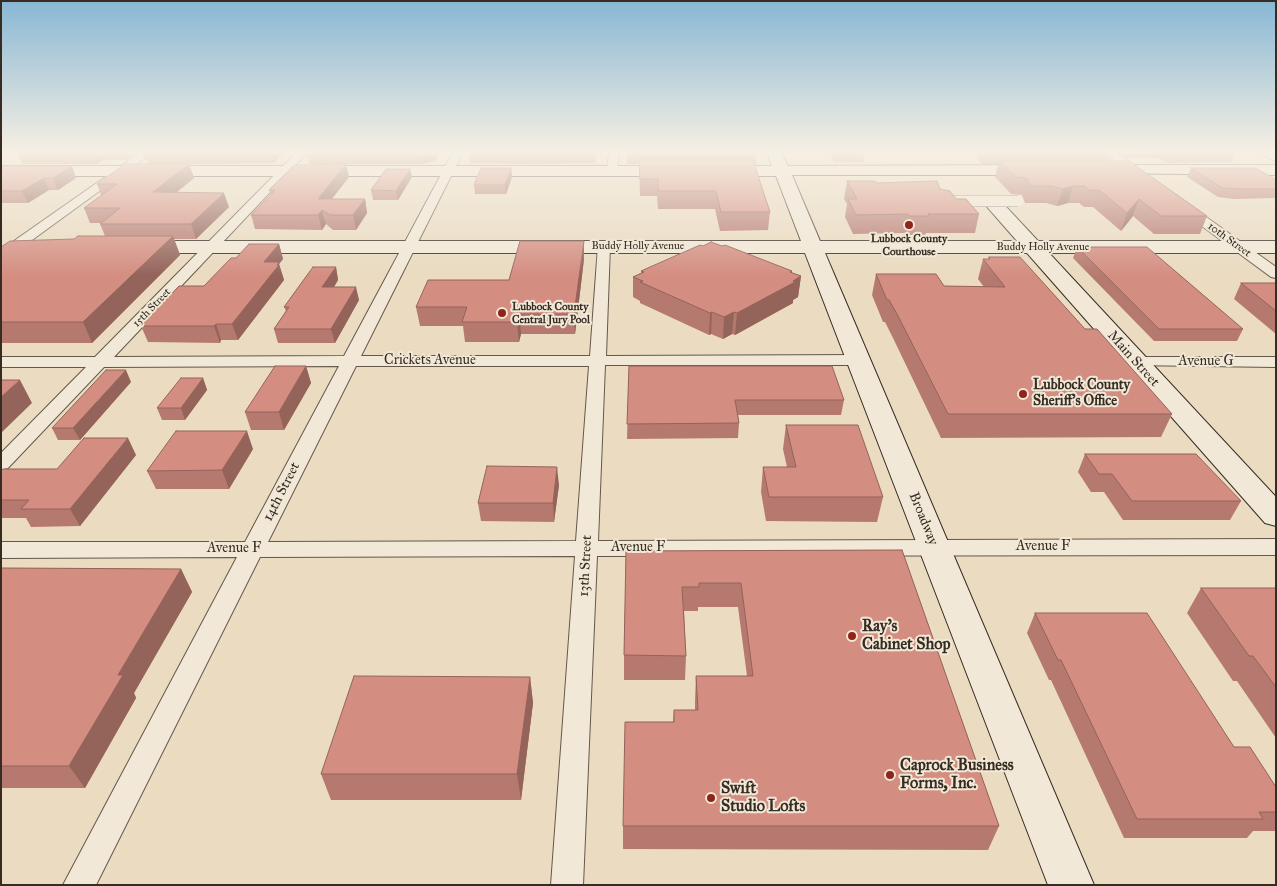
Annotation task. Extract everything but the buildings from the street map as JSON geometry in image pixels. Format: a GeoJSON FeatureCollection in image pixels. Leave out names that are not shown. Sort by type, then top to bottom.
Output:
{"type":"FeatureCollection","features":[{"type":"Feature","properties":{"kind":"main road","name":"Broadway"},"geometry":{"type":"LineString","coordinates":[[791,193],[1071,885]]}},
{"type":"Feature","properties":{"kind":"main road","name":"Main Street"},"geometry":{"type":"LineString","coordinates":[[983,193],[1276,516]]}},
{"type":"Feature","properties":{"kind":"main road","name":"Buddy Holly Avenue"},"geometry":{"type":"LineString","coordinates":[[123,247],[1276,246]]}},
{"type":"Feature","properties":{"kind":"main road"},"geometry":{"type":"LineString","coordinates":[[6,250],[44,247]]}},
{"type":"Feature","properties":{"kind":"street"},"geometry":{"type":"LineString","coordinates":[[6,250],[89,193]]}},
{"type":"Feature","properties":{"kind":"street","name":"15th Street"},"geometry":{"type":"LineString","coordinates":[[1,464],[264,193]]}},
{"type":"Feature","properties":{"kind":"street","name":"14th Street"},"geometry":{"type":"LineString","coordinates":[[79,885],[437,193]]}},
{"type":"Feature","properties":{"kind":"street"},"geometry":{"type":"LineString","coordinates":[[940,200],[1018,200]]}},
{"type":"Feature","properties":{"kind":"street","name":"10th Street"},"geometry":{"type":"LineString","coordinates":[[1175,200],[1276,274]]}},
{"type":"Feature","properties":{"kind":"street","name":"13th Street"},"geometry":{"type":"LineString","coordinates":[[567,885],[604,246]]}},
{"type":"Feature","properties":{"kind":"street","name":"Crickets Avenue"},"geometry":{"type":"LineString","coordinates":[[1,362],[859,360]]}},
{"type":"Feature","properties":{"kind":"street","name":"Avenue G"},"geometry":{"type":"LineString","coordinates":[[1135,362],[1276,362]]}},
{"type":"Feature","properties":{"kind":"street","name":"Avenue F"},"geometry":{"type":"LineString","coordinates":[[1,550],[1276,547]]}},
{"type":"Feature","properties":{"kind":"place","name":"Lubbock County Courthouse"},"geometry":{"type":"Point","coordinates":[909,225]}},
{"type":"Feature","properties":{"kind":"place","name":"Lubbock County Central Jury Pool"},"geometry":{"type":"Point","coordinates":[502,313]}},
{"type":"Feature","properties":{"kind":"place","name":"Lubbock County Sheriff's Office"},"geometry":{"type":"Point","coordinates":[1023,394]}},
{"type":"Feature","properties":{"kind":"place","name":"Ray's Cabinet Shop"},"geometry":{"type":"Point","coordinates":[852,636]}},
{"type":"Feature","properties":{"kind":"place","name":"Caprock Business Forms, Inc."},"geometry":{"type":"Point","coordinates":[890,775]}},
{"type":"Feature","properties":{"kind":"place","name":"Swift Studio Lofts"},"geometry":{"type":"Point","coordinates":[711,798]}}]}
